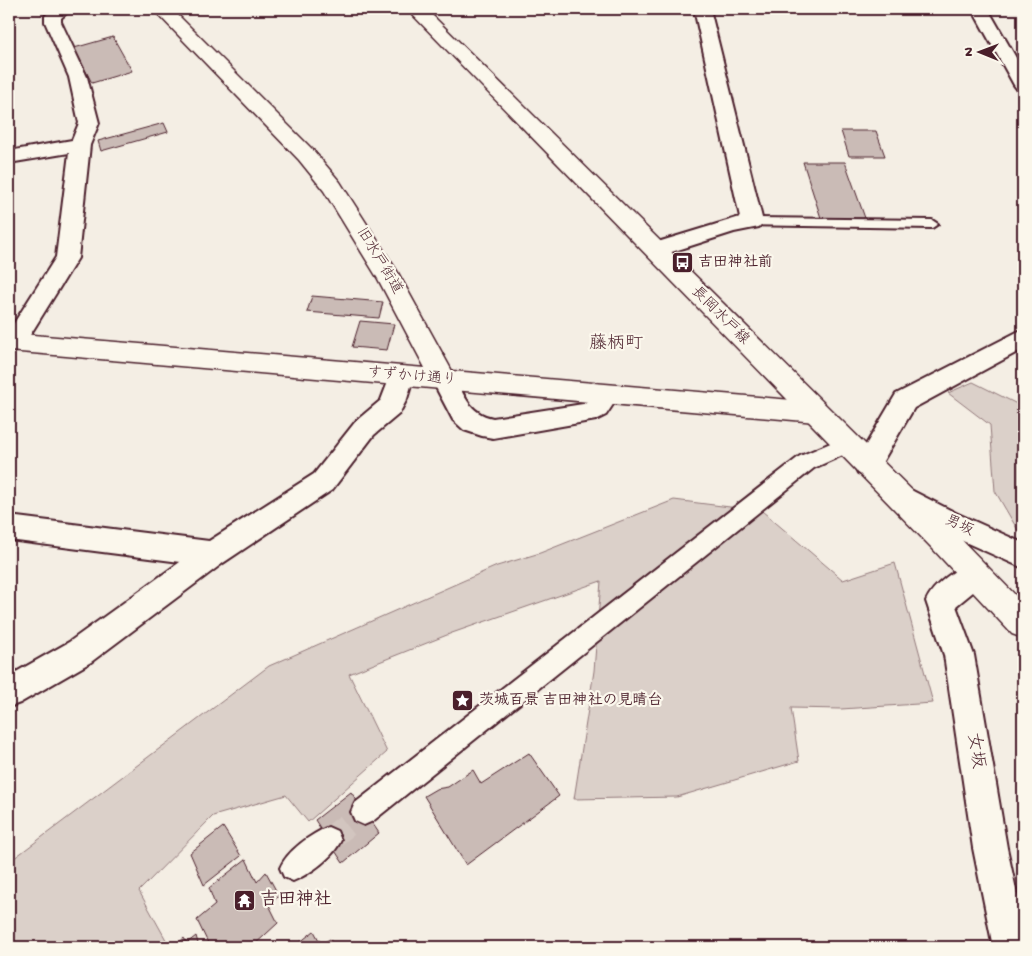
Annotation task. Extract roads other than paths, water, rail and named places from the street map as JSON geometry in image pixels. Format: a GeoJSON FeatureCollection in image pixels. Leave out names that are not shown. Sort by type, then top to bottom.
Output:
{"type":"FeatureCollection","features":[{"type":"Feature","properties":{"kind":"street"},"geometry":{"type":"LineString","coordinates":[[10,342],[67,258],[80,145],[89,123],[78,77],[53,22],[53,16],[63,9]]}},
{"type":"Feature","properties":{"kind":"street","name":"旧水戸街道"},"geometry":{"type":"LineString","coordinates":[[162,9],[306,155],[332,187],[389,277],[466,420],[478,426],[493,428],[587,413],[597,408],[608,394]]}},
{"type":"Feature","properties":{"kind":"street"},"geometry":{"type":"LineString","coordinates":[[656,250],[732,225],[752,222],[702,9]]}},
{"type":"Feature","properties":{"kind":"street"},"geometry":{"type":"LineString","coordinates":[[980,9],[1023,85]]}},
{"type":"Feature","properties":{"kind":"street","name":"長岡水戸線"},"geometry":{"type":"LineString","coordinates":[[420,11],[1023,624]]}},
{"type":"Feature","properties":{"kind":"street"},"geometry":{"type":"LineString","coordinates":[[9,157],[80,145]]}},
{"type":"Feature","properties":{"kind":"street"},"geometry":{"type":"LineString","coordinates":[[868,465],[905,401],[1023,338]]}},
{"type":"Feature","properties":{"kind":"street","name":"すずかけ通り"},"geometry":{"type":"LineString","coordinates":[[10,342],[816,412]]}},
{"type":"Feature","properties":{"kind":"street"},"geometry":{"type":"LineString","coordinates":[[9,692],[80,652],[213,554],[323,482],[365,428],[390,407],[395,399],[402,376]]}},
{"type":"Feature","properties":{"kind":"street"},"geometry":{"type":"LineString","coordinates":[[364,812],[807,462],[847,444]]}},
{"type":"Feature","properties":{"kind":"street","name":"男坂"},"geometry":{"type":"LineString","coordinates":[[896,493],[946,521],[1023,556]]}},
{"type":"Feature","properties":{"kind":"street"},"geometry":{"type":"LineString","coordinates":[[9,528],[213,554]]}},
{"type":"Feature","properties":{"kind":"street","name":"女坂"},"geometry":{"type":"LineString","coordinates":[[974,574],[940,601],[959,655],[990,848],[1011,947]]}},
{"type":"Feature","properties":{"kind":"street"},"geometry":{"type":"LineString","coordinates":[[293,868],[328,840]]}},
{"type":"Feature","properties":{"kind":"lane"},"geometry":{"type":"LineString","coordinates":[[752,222],[932,224]]}},
{"type":"Feature","properties":{"kind":"tunnel"},"geometry":{"type":"LineString","coordinates":[[328,840],[364,812]]}},
{"type":"Feature","properties":{"kind":"place","name":"吉田神社前"},"geometry":{"type":"Point","coordinates":[682,263]}},
{"type":"Feature","properties":{"kind":"place","name":"茨城百景 吉田神社の見晴台"},"geometry":{"type":"Point","coordinates":[463,701]}},
{"type":"Feature","properties":{"kind":"place","name":"吉田神社"},"geometry":{"type":"Point","coordinates":[244,900]}},
{"type":"Feature","properties":{"kind":"district","name":"藤柄町"},"geometry":{"type":"Point","coordinates":[616,344]}}]}
